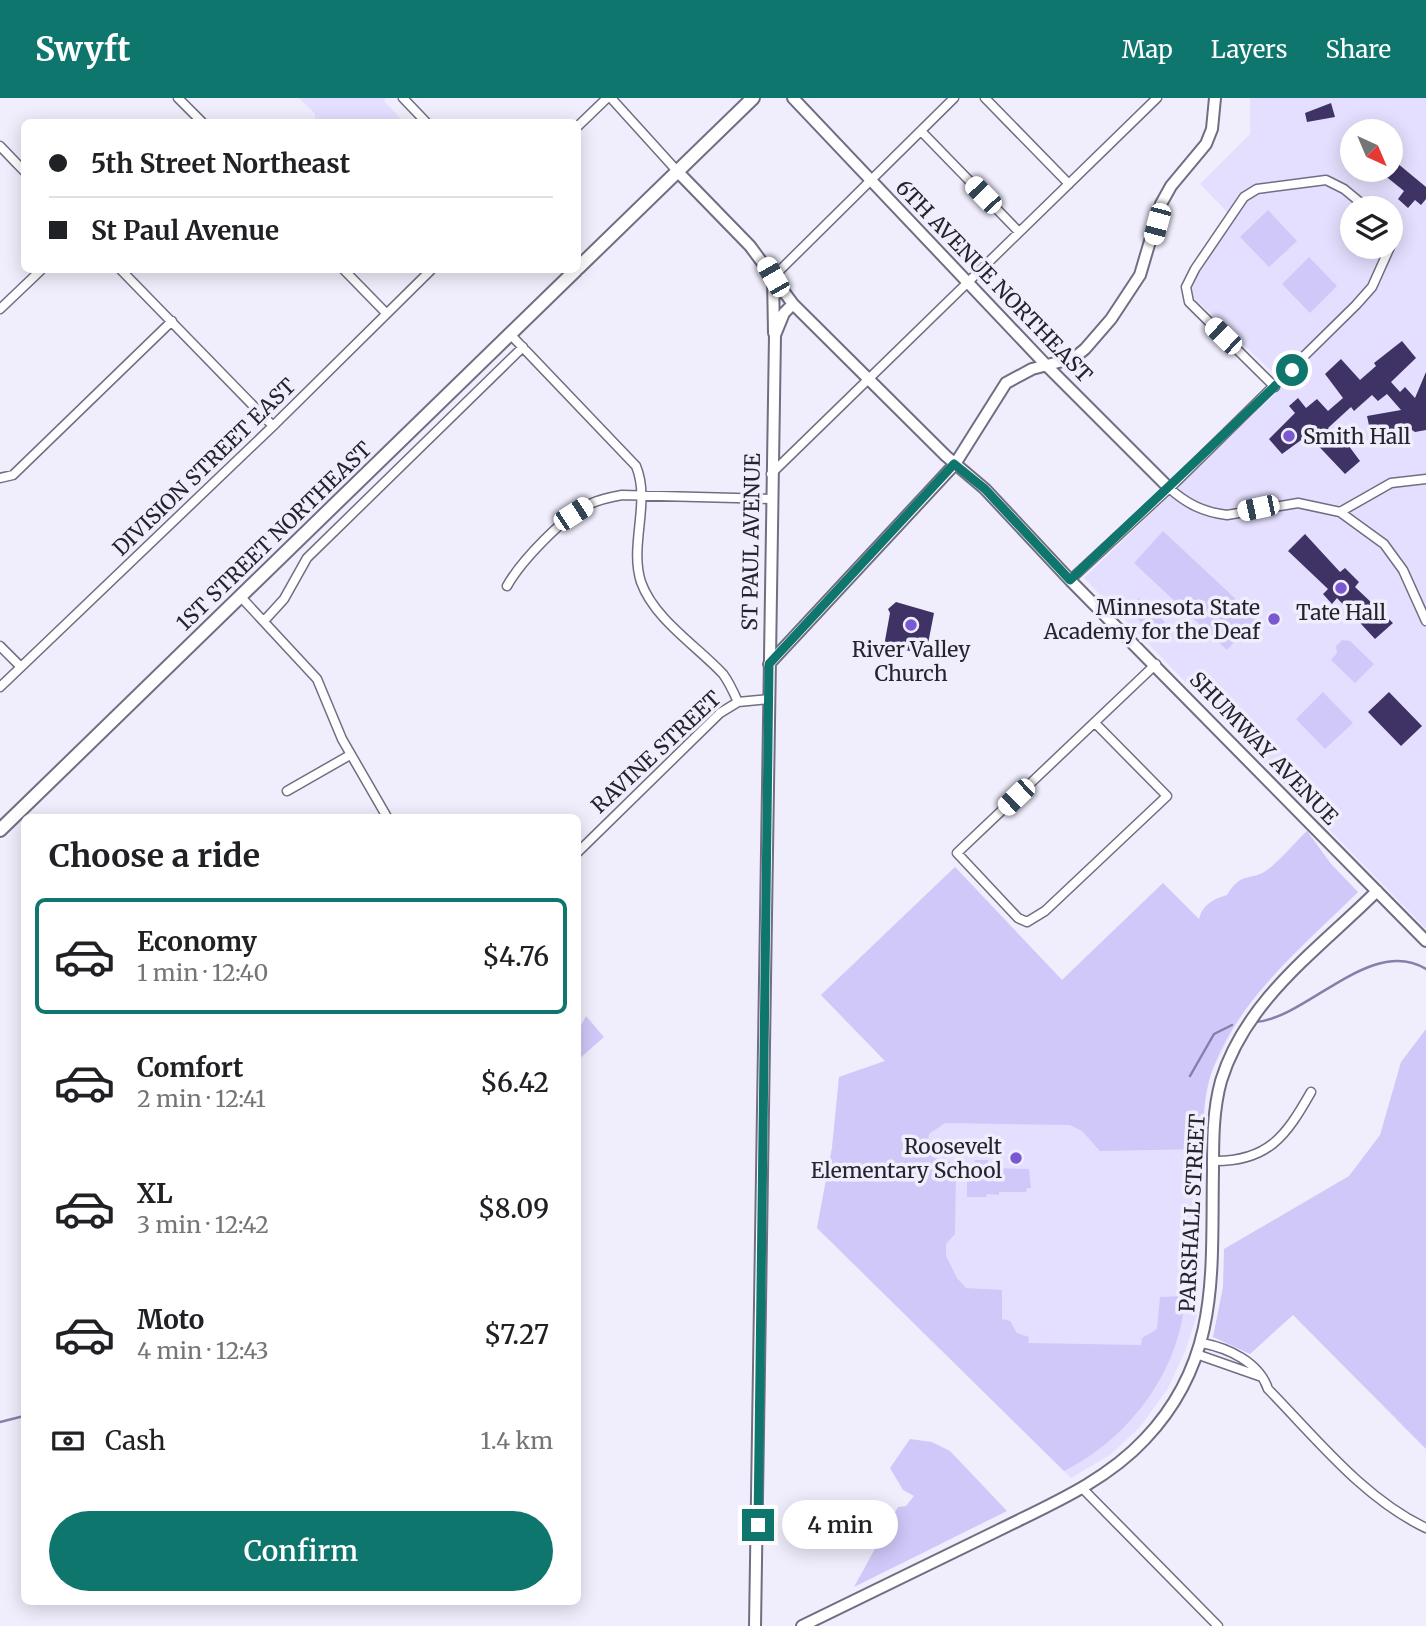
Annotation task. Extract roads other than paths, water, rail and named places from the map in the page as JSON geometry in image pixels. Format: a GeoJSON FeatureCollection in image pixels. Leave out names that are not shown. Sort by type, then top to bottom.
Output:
{"type":"FeatureCollection","features":[{"type":"Feature","properties":{"kind":"main road","name":"1ST STREET NORTHEAST"},"geometry":{"type":"LineString","coordinates":[[581,263],[753,98]]}},
{"type":"Feature","properties":{"kind":"main road","name":"1ST STREET NORTHEAST"},"geometry":{"type":"LineString","coordinates":[[0,830],[571,273]]}},
{"type":"Feature","properties":{"kind":"street"},"geometry":{"type":"LineString","coordinates":[[178,98],[199,119]]}},
{"type":"Feature","properties":{"kind":"street"},"geometry":{"type":"LineString","coordinates":[[403,98],[423,119]]}},
{"type":"Feature","properties":{"kind":"street"},"geometry":{"type":"LineString","coordinates":[[581,123],[609,98]]}},
{"type":"Feature","properties":{"kind":"street","name":"SHUMWAY AVENUE"},"geometry":{"type":"LineString","coordinates":[[609,98],[750,246],[793,304],[954,464],[985,489],[1070,580],[1156,664],[1426,941]]}},
{"type":"Feature","properties":{"kind":"street","name":"6TH AVENUE NORTHEAST"},"geometry":{"type":"LineString","coordinates":[[793,98],[1047,366],[1169,488]]}},
{"type":"Feature","properties":{"kind":"street"},"geometry":{"type":"LineString","coordinates":[[775,335],[772,322],[773,277],[954,98]]}},
{"type":"Feature","properties":{"kind":"street"},"geometry":{"type":"LineString","coordinates":[[985,98],[1069,184]]}},
{"type":"Feature","properties":{"kind":"street"},"geometry":{"type":"LineString","coordinates":[[771,474],[1157,98]]}},
{"type":"Feature","properties":{"kind":"street"},"geometry":{"type":"LineString","coordinates":[[769,664],[954,464],[1006,383],[1025,372],[1074,358],[1111,319],[1140,275],[1161,204],[1183,169],[1206,144],[1212,129],[1215,98]]}},
{"type":"Feature","properties":{"kind":"street"},"geometry":{"type":"LineString","coordinates":[[920,131],[1019,232]]}},
{"type":"Feature","properties":{"kind":"street"},"geometry":{"type":"LineString","coordinates":[[0,146],[21,168]]}},
{"type":"Feature","properties":{"kind":"street"},"geometry":{"type":"LineString","coordinates":[[1275,387],[1189,302],[1186,287],[1195,269],[1244,197],[1257,189],[1326,180],[1352,196]]}},
{"type":"Feature","properties":{"kind":"street"},"geometry":{"type":"LineString","coordinates":[[1070,580],[1275,387],[1372,287],[1385,259]]}},
{"type":"Feature","properties":{"kind":"street"},"geometry":{"type":"LineString","coordinates":[[0,309],[38,273]]}},
{"type":"Feature","properties":{"kind":"street"},"geometry":{"type":"LineString","coordinates":[[124,273],[273,426]]}},
{"type":"Feature","properties":{"kind":"street"},"geometry":{"type":"LineString","coordinates":[[347,273],[386,313]]}},
{"type":"Feature","properties":{"kind":"street","name":"DIVISION STREET EAST"},"geometry":{"type":"LineString","coordinates":[[0,687],[273,426],[428,273]]}},
{"type":"Feature","properties":{"kind":"street","name":"ST PAUL AVENUE"},"geometry":{"type":"LineString","coordinates":[[755,1626],[760,1474],[771,474],[775,335],[784,313],[793,304]]}},
{"type":"Feature","properties":{"kind":"street"},"geometry":{"type":"LineString","coordinates":[[2,479],[13,475],[172,321]]}},
{"type":"Feature","properties":{"kind":"street"},"geometry":{"type":"LineString","coordinates":[[509,333],[632,460],[641,480],[638,567],[642,583],[660,611],[725,676],[738,702]]}},
{"type":"Feature","properties":{"kind":"street"},"geometry":{"type":"LineString","coordinates":[[264,621],[284,600],[307,558],[523,347]]}},
{"type":"Feature","properties":{"kind":"street"},"geometry":{"type":"LineString","coordinates":[[1339,512],[1391,483],[1426,479]]}},
{"type":"Feature","properties":{"kind":"street"},"geometry":{"type":"LineString","coordinates":[[1169,488],[1183,500],[1215,514],[1227,515],[1298,503],[1339,512],[1384,544],[1403,570],[1426,621]]}},
{"type":"Feature","properties":{"kind":"street"},"geometry":{"type":"LineString","coordinates":[[507,586],[515,572],[573,514],[604,498],[640,495],[771,499]]}},
{"type":"Feature","properties":{"kind":"street"},"geometry":{"type":"LineString","coordinates":[[1356,523],[1360,501]]}},
{"type":"Feature","properties":{"kind":"street"},"geometry":{"type":"LineString","coordinates":[[240,596],[317,679],[350,755],[385,814]]}},
{"type":"Feature","properties":{"kind":"street"},"geometry":{"type":"LineString","coordinates":[[0,646],[21,667]]}},
{"type":"Feature","properties":{"kind":"street"},"geometry":{"type":"LineString","coordinates":[[1095,723],[1167,796],[1045,911],[1027,922],[1018,918],[957,853],[1156,664]]}},
{"type":"Feature","properties":{"kind":"street","name":"RAVINE STREET"},"geometry":{"type":"LineString","coordinates":[[581,849],[720,713],[738,702],[769,699]]}},
{"type":"Feature","properties":{"kind":"street"},"geometry":{"type":"LineString","coordinates":[[287,791],[350,755]]}},
{"type":"Feature","properties":{"kind":"street","name":"PARSHALL STREET"},"geometry":{"type":"LineString","coordinates":[[802,1626],[1082,1488],[1144,1440],[1180,1393],[1202,1343],[1211,1288],[1213,1161],[1219,1093],[1242,1033],[1272,992],[1377,891]]}},
{"type":"Feature","properties":{"kind":"street"},"geometry":{"type":"LineString","coordinates":[[1213,1161],[1242,1159],[1269,1147],[1293,1124],[1311,1092]]}},
{"type":"Feature","properties":{"kind":"street"},"geometry":{"type":"LineString","coordinates":[[1202,1343],[1232,1352],[1264,1378],[1268,1389],[1359,1482],[1394,1510],[1426,1528]]}},
{"type":"Feature","properties":{"kind":"street"},"geometry":{"type":"LineString","coordinates":[[1199,1355],[1264,1378]]}},
{"type":"Feature","properties":{"kind":"street"},"geometry":{"type":"LineString","coordinates":[[1082,1488],[1218,1626]]}},
{"type":"Feature","properties":{"kind":"waterway"},"geometry":{"type":"LineString","coordinates":[[1256,1022],[1276,1017],[1340,981],[1384,962],[1405,961],[1426,969]]}},
{"type":"Feature","properties":{"kind":"waterway"},"geometry":{"type":"LineString","coordinates":[[1190,1076],[1214,1034],[1232,1025]]}},
{"type":"Feature","properties":{"kind":"waterway"},"geometry":{"type":"LineString","coordinates":[[0,1422],[21,1417]]}},
{"type":"Feature","properties":{"kind":"place","name":"Smith Hall"},"geometry":{"type":"Point","coordinates":[1289,436]}},
{"type":"Feature","properties":{"kind":"place","name":"Tate Hall"},"geometry":{"type":"Point","coordinates":[1341,588]}},
{"type":"Feature","properties":{"kind":"place","name":"Minnesota State Academy for the Deaf"},"geometry":{"type":"Point","coordinates":[1274,619]}},
{"type":"Feature","properties":{"kind":"place","name":"River Valley Church"},"geometry":{"type":"Point","coordinates":[911,625]}},
{"type":"Feature","properties":{"kind":"place","name":"Roosevelt Elementary School"},"geometry":{"type":"Point","coordinates":[1016,1158]}}]}
